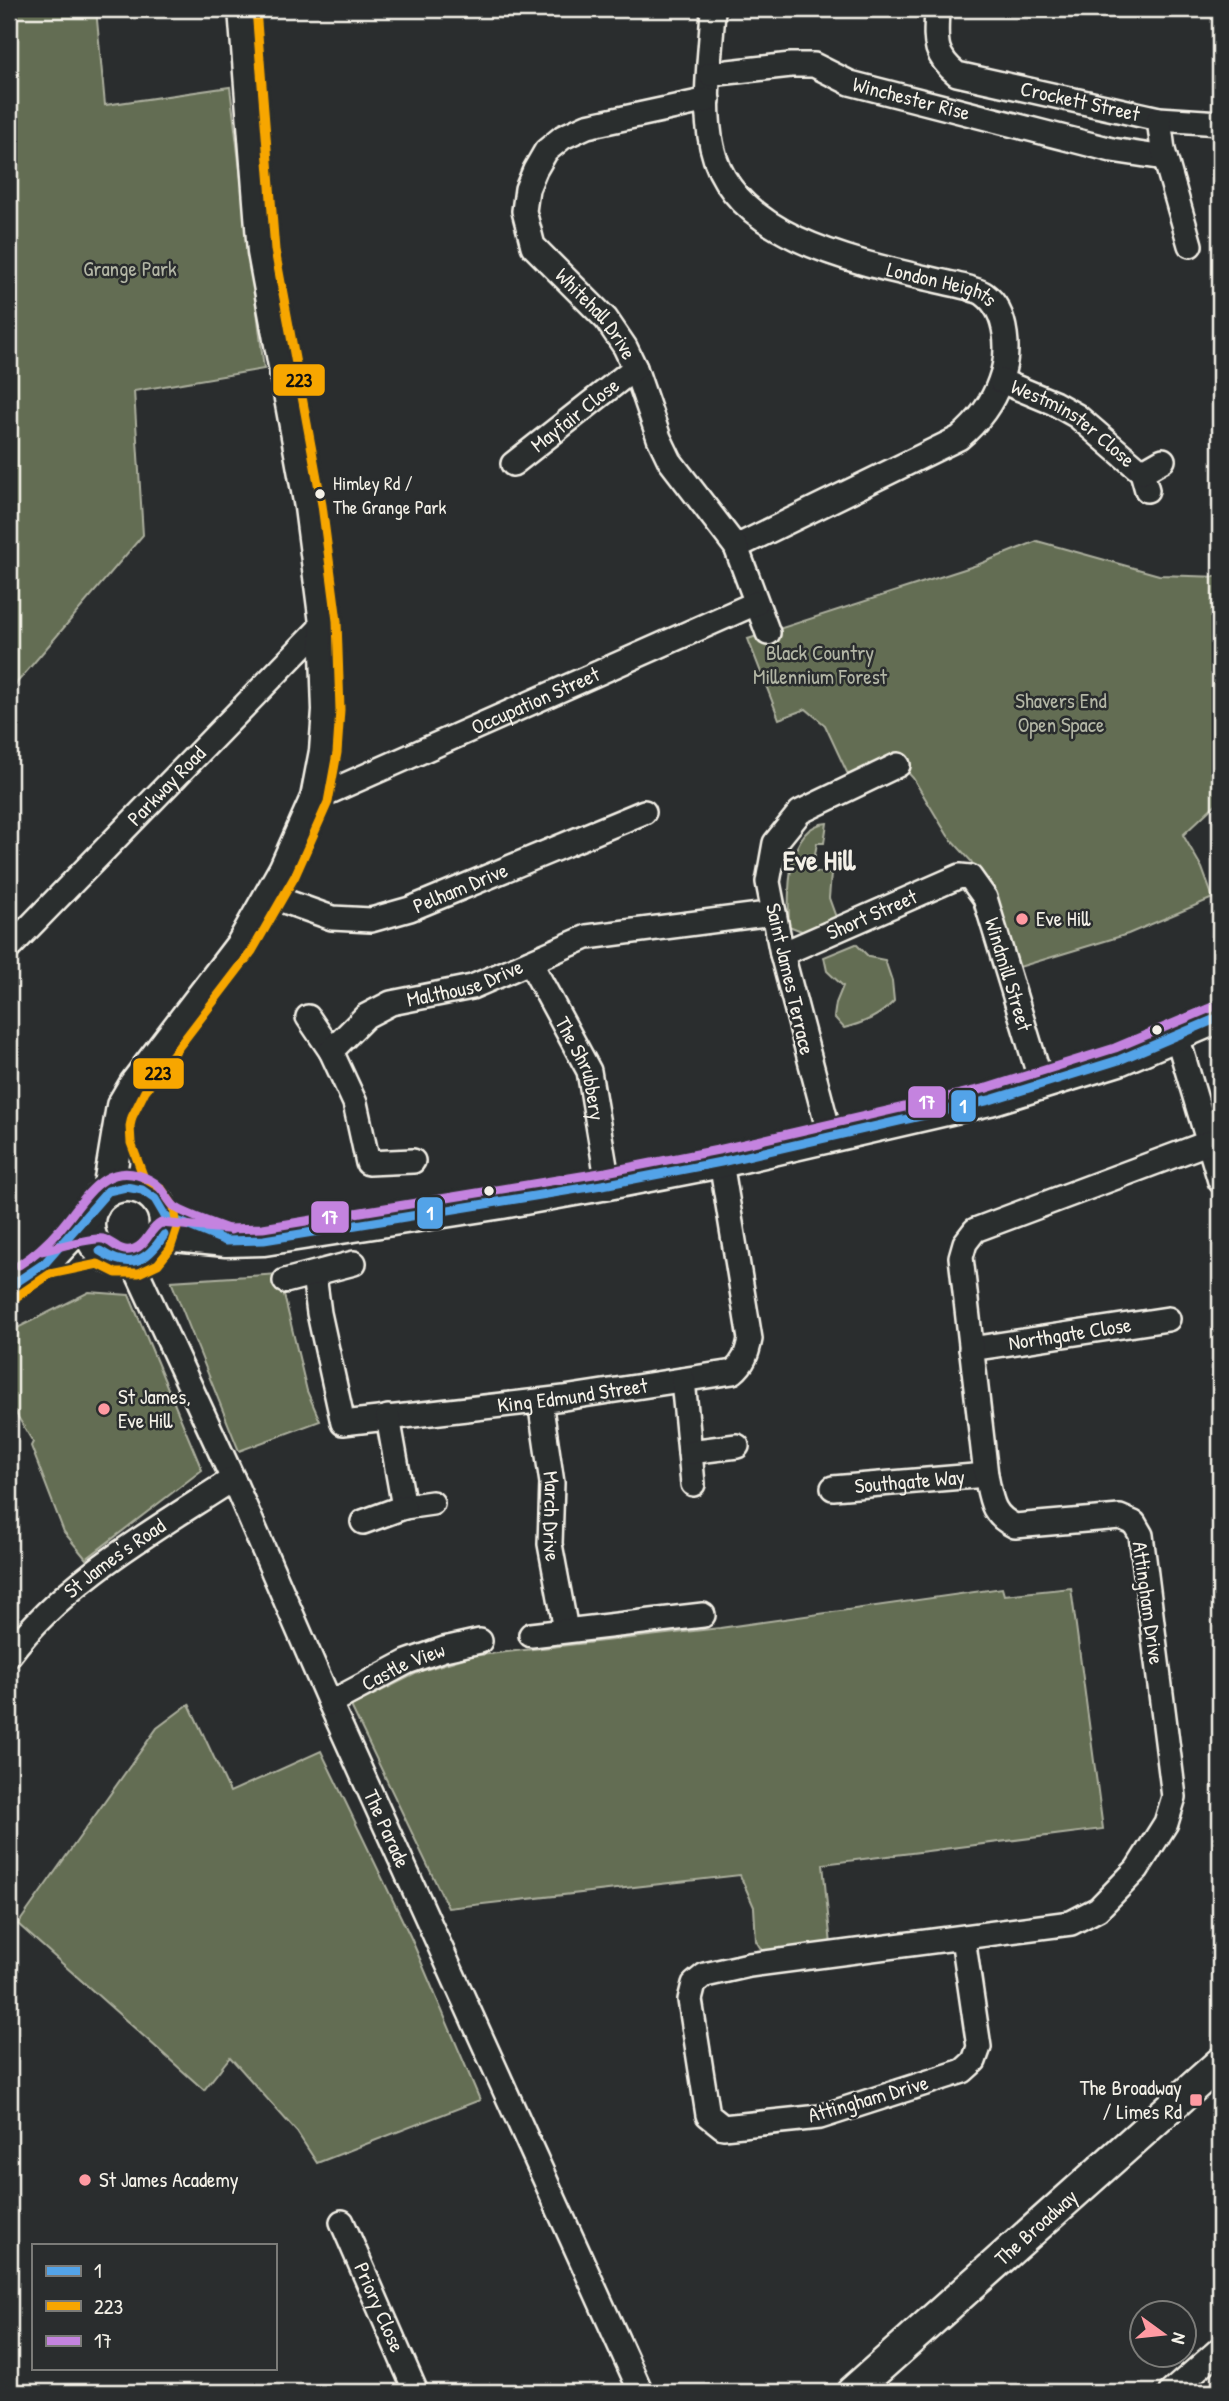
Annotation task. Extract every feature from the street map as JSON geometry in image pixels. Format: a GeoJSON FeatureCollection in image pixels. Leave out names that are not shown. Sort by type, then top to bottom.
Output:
{"type":"FeatureCollection","features":[{"type":"Feature","properties":{"kind":"main road"},"geometry":{"type":"LineString","coordinates":[[9,1287],[45,1263],[112,1194],[153,1196],[160,1204],[165,1225],[157,1250],[141,1261],[121,1263],[100,1251],[92,1239],[89,1227],[112,1194],[115,1135],[122,1106],[135,1084],[242,944],[270,896],[302,834],[316,798],[325,751],[328,710],[325,624],[310,507],[263,252],[244,9]]}},
{"type":"Feature","properties":{"kind":"main road"},"geometry":{"type":"LineString","coordinates":[[165,1225],[226,1241],[264,1240],[502,1203],[721,1162],[978,1103],[1042,1085],[1119,1060],[1220,1017]]}},
{"type":"Feature","properties":{"kind":"main road"},"geometry":{"type":"LineString","coordinates":[[45,1263],[100,1251]]}},
{"type":"Feature","properties":{"kind":"main road","name":"The Broadway"},"geometry":{"type":"LineString","coordinates":[[852,2392],[1220,2063]]}},
{"type":"Feature","properties":{"kind":"street","name":"London Heights"},"geometry":{"type":"LineString","coordinates":[[713,9],[708,100],[712,147],[719,168],[734,193],[772,226],[799,241],[984,294],[1002,320],[1005,340],[1001,381],[974,425],[959,438],[736,547]]}},
{"type":"Feature","properties":{"kind":"street","name":"Crockett Street"},"geometry":{"type":"LineString","coordinates":[[937,9],[936,36],[939,52],[944,63],[957,74],[1159,119],[1220,124]]}},
{"type":"Feature","properties":{"kind":"street","name":"Winchester Rise"},"geometry":{"type":"LineString","coordinates":[[710,74],[814,65],[850,83],[1112,150],[1165,158]]}},
{"type":"Feature","properties":{"kind":"street","name":"Whitehall Drive"},"geometry":{"type":"LineString","coordinates":[[708,100],[587,126],[563,137],[546,151],[535,170],[527,188],[524,211],[533,246],[606,319],[625,346],[670,461],[736,547],[768,633]]}},
{"type":"Feature","properties":{"kind":"street"},"geometry":{"type":"LineString","coordinates":[[1159,119],[1165,158],[1190,245]]}},
{"type":"Feature","properties":{"kind":"street","name":"Mayfair Close"},"geometry":{"type":"LineString","coordinates":[[513,464],[635,368]]}},
{"type":"Feature","properties":{"kind":"street","name":"Westminster Close"},"geometry":{"type":"LineString","coordinates":[[1001,381],[1054,403],[1077,416],[1144,481],[1163,460]]}},
{"type":"Feature","properties":{"kind":"street","name":"Occupation Street"},"geometry":{"type":"LineString","coordinates":[[316,798],[756,603]]}},
{"type":"Feature","properties":{"kind":"street","name":"Parkway Road"},"geometry":{"type":"LineString","coordinates":[[9,948],[325,624]]}},
{"type":"Feature","properties":{"kind":"street","name":"Saint James Terrace"},"geometry":{"type":"LineString","coordinates":[[830,1136],[782,954],[768,881],[775,843],[800,812],[898,765]]}},
{"type":"Feature","properties":{"kind":"street","name":"Pelham Drive"},"geometry":{"type":"LineString","coordinates":[[270,896],[332,918],[371,920],[410,909],[644,812]]}},
{"type":"Feature","properties":{"kind":"street","name":"Short Street"},"geometry":{"type":"LineString","coordinates":[[782,954],[960,876]]}},
{"type":"Feature","properties":{"kind":"street","name":"Windmill Street"},"geometry":{"type":"LineString","coordinates":[[960,876],[970,877],[985,898],[1042,1085]]}},
{"type":"Feature","properties":{"kind":"street","name":"Malthouse Drive"},"geometry":{"type":"LineString","coordinates":[[331,1051],[366,1016],[391,1003],[472,987],[587,937],[774,914]]}},
{"type":"Feature","properties":{"kind":"street","name":"The Shrubbery"},"geometry":{"type":"LineString","coordinates":[[530,962],[589,1071],[608,1184]]}},
{"type":"Feature","properties":{"kind":"street"},"geometry":{"type":"LineString","coordinates":[[308,1017],[331,1051],[355,1103],[368,1163],[413,1161]]}},
{"type":"Feature","properties":{"kind":"street"},"geometry":{"type":"LineString","coordinates":[[1177,1036],[1220,1181]]}},
{"type":"Feature","properties":{"kind":"street","name":"Attingham Drive"},"geometry":{"type":"LineString","coordinates":[[963,1938],[979,2047],[974,2061],[963,2071],[820,2117],[723,2127],[708,2116],[690,2000],[694,1984],[705,1975],[750,1965],[1071,1923],[1098,1909],[1137,1869],[1166,1823],[1174,1797],[1140,1535],[1134,1523],[1120,1517],[1015,1526],[1004,1521],[993,1507],[986,1475],[961,1257],[965,1243],[975,1230],[1210,1142]]}},
{"type":"Feature","properties":{"kind":"street","name":"King Edmund Street"},"geometry":{"type":"LineString","coordinates":[[314,1275],[343,1423],[540,1401],[733,1372],[745,1359],[750,1339],[721,1162]]}},
{"type":"Feature","properties":{"kind":"street","name":"The Parade"},"geometry":{"type":"LineString","coordinates":[[133,1263],[233,1479],[330,1703],[641,2392]]}},
{"type":"Feature","properties":{"kind":"street"},"geometry":{"type":"LineString","coordinates":[[285,1281],[354,1263]]}},
{"type":"Feature","properties":{"kind":"street","name":"Northgate Close"},"geometry":{"type":"LineString","coordinates":[[971,1349],[1168,1319]]}},
{"type":"Feature","properties":{"kind":"street"},"geometry":{"type":"LineString","coordinates":[[683,1380],[693,1483]]}},
{"type":"Feature","properties":{"kind":"street","name":"March Drive"},"geometry":{"type":"LineString","coordinates":[[540,1401],[552,1483],[550,1544],[566,1630]]}},
{"type":"Feature","properties":{"kind":"street"},"geometry":{"type":"LineString","coordinates":[[388,1417],[404,1507]]}},
{"type":"Feature","properties":{"kind":"street"},"geometry":{"type":"LineString","coordinates":[[690,1452],[737,1446]]}},
{"type":"Feature","properties":{"kind":"street","name":"Southgate Way"},"geometry":{"type":"LineString","coordinates":[[833,1488],[986,1475]]}},
{"type":"Feature","properties":{"kind":"street","name":"St James's Road"},"geometry":{"type":"LineString","coordinates":[[9,1655],[49,1611],[88,1578],[130,1546],[233,1479]]}},
{"type":"Feature","properties":{"kind":"street"},"geometry":{"type":"LineString","coordinates":[[363,1522],[404,1507],[432,1503]]}},
{"type":"Feature","properties":{"kind":"street"},"geometry":{"type":"LineString","coordinates":[[531,1634],[703,1615]]}},
{"type":"Feature","properties":{"kind":"street","name":"Castle View"},"geometry":{"type":"LineString","coordinates":[[330,1703],[407,1662],[444,1649],[480,1641]]}},
{"type":"Feature","properties":{"kind":"street","name":"Priory Close"},"geometry":{"type":"LineString","coordinates":[[342,2222],[416,2392]]}},
{"type":"Feature","properties":{"kind":"street"},"geometry":{"type":"LineString","coordinates":[[1171,2392],[1220,2348]]}},
{"type":"Feature","properties":{"kind":"green space","name":"Grange Park"},"geometry":{"type":"Polygon","coordinates":[[[9,9],[96,9],[105,105],[230,87],[264,369],[134,391],[143,535],[9,692],[9,9]]]}},
{"type":"Feature","properties":{"kind":"green space","name":"Shavers End Open Space"},"geometry":{"type":"Polygon","coordinates":[[[1037,541],[1159,575],[1220,577],[1220,800],[1183,835],[1202,868],[1213,898],[1128,934],[1016,968],[985,887],[971,861],[948,836],[913,778],[895,758],[851,781],[825,725],[806,709],[779,719],[748,639],[977,565],[1037,541]]]}},
{"type":"Feature","properties":{"kind":"green space"},"geometry":{"type":"Polygon","coordinates":[[[827,823],[824,843],[817,843],[812,871],[831,874],[829,898],[837,920],[809,934],[789,926],[792,864],[803,836],[813,827],[827,823]]]}},
{"type":"Feature","properties":{"kind":"green space"},"geometry":{"type":"Polygon","coordinates":[[[856,944],[869,957],[885,960],[892,981],[894,1001],[871,1018],[844,1028],[834,1017],[843,986],[827,971],[824,957],[856,944]]]}},
{"type":"Feature","properties":{"kind":"green space"},"geometry":{"type":"Polygon","coordinates":[[[279,1274],[307,1391],[320,1421],[239,1451],[171,1281],[279,1274]]]}},
{"type":"Feature","properties":{"kind":"green space"},"geometry":{"type":"Polygon","coordinates":[[[89,1292],[129,1295],[202,1470],[86,1559],[64,1532],[31,1446],[33,1442],[9,1402],[9,1332],[89,1292]]]}},
{"type":"Feature","properties":{"kind":"green space"},"geometry":{"type":"Polygon","coordinates":[[[1002,1588],[1004,1595],[1071,1588],[1103,1829],[823,1864],[831,1945],[764,1954],[756,1941],[754,1907],[740,1875],[448,1908],[351,1706],[421,1671],[471,1656],[720,1628],[1002,1588]]]}},
{"type":"Feature","properties":{"kind":"green space"},"geometry":{"type":"Polygon","coordinates":[[[189,1704],[230,1792],[321,1751],[411,1938],[480,2100],[317,2163],[297,2132],[230,2057],[204,2090],[18,1924],[157,1728],[189,1704]]]}},
{"type":"Feature","properties":{"kind":"transit line","name":"223"},"geometry":{"type":"LineString","coordinates":[[16,1297],[50,1274],[98,1264],[116,1273],[139,1273],[158,1264],[170,1249],[177,1228],[174,1207],[161,1188],[144,1178],[131,1143],[132,1117],[145,1091],[252,951],[295,876],[328,802],[337,753],[340,710],[337,621],[322,505],[275,250],[256,9]]}},
{"type":"Feature","properties":{"kind":"transit line","name":"17"},"geometry":{"type":"LineString","coordinates":[[42,1251],[98,1239],[129,1250],[142,1244],[161,1223],[226,1229],[263,1228],[606,1172],[718,1150],[987,1088],[1115,1048],[1215,1006]]}},
{"type":"Feature","properties":{"kind":"transit line","name":"1"},"geometry":{"type":"LineString","coordinates":[[165,1216],[226,1241],[264,1240],[608,1184],[721,1162],[990,1100],[1119,1060],[1220,1017]]}},
{"type":"Feature","properties":{"kind":"transit line","name":"17"},"geometry":{"type":"LineString","coordinates":[[19,1265],[51,1239],[97,1185],[120,1174],[134,1174],[150,1180],[159,1186],[179,1210],[231,1230]]}},
{"type":"Feature","properties":{"kind":"transit line","name":"1"},"geometry":{"type":"LineString","coordinates":[[9,1287],[45,1263],[108,1191],[126,1187],[142,1190],[155,1199],[165,1216]]}},
{"type":"Feature","properties":{"kind":"transit line","name":"1"},"geometry":{"type":"LineString","coordinates":[[100,1251],[120,1260],[136,1261],[150,1252],[164,1235]]}},
{"type":"Feature","properties":{"kind":"place","name":"Himley Rd / The Grange Park"},"geometry":{"type":"Point","coordinates":[320,494]}},
{"type":"Feature","properties":{"kind":"place","name":"Eve Hill"},"geometry":{"type":"Point","coordinates":[1022,919]}},
{"type":"Feature","properties":{"kind":"place","name":"St James, Eve Hill"},"geometry":{"type":"Point","coordinates":[104,1409]}},
{"type":"Feature","properties":{"kind":"place","name":"The Broadway / Limes Rd"},"geometry":{"type":"Point","coordinates":[1196,2100]}},
{"type":"Feature","properties":{"kind":"place","name":"St James Academy"},"geometry":{"type":"Point","coordinates":[85,2180]}},
{"type":"Feature","properties":{"kind":"district","name":"Eve Hill"},"geometry":{"type":"Point","coordinates":[819,860]}},
{"type":"Feature","properties":{"kind":"park label","name":"Black Country Millennium Forest"},"geometry":{"type":"Point","coordinates":[820,665]}}]}
